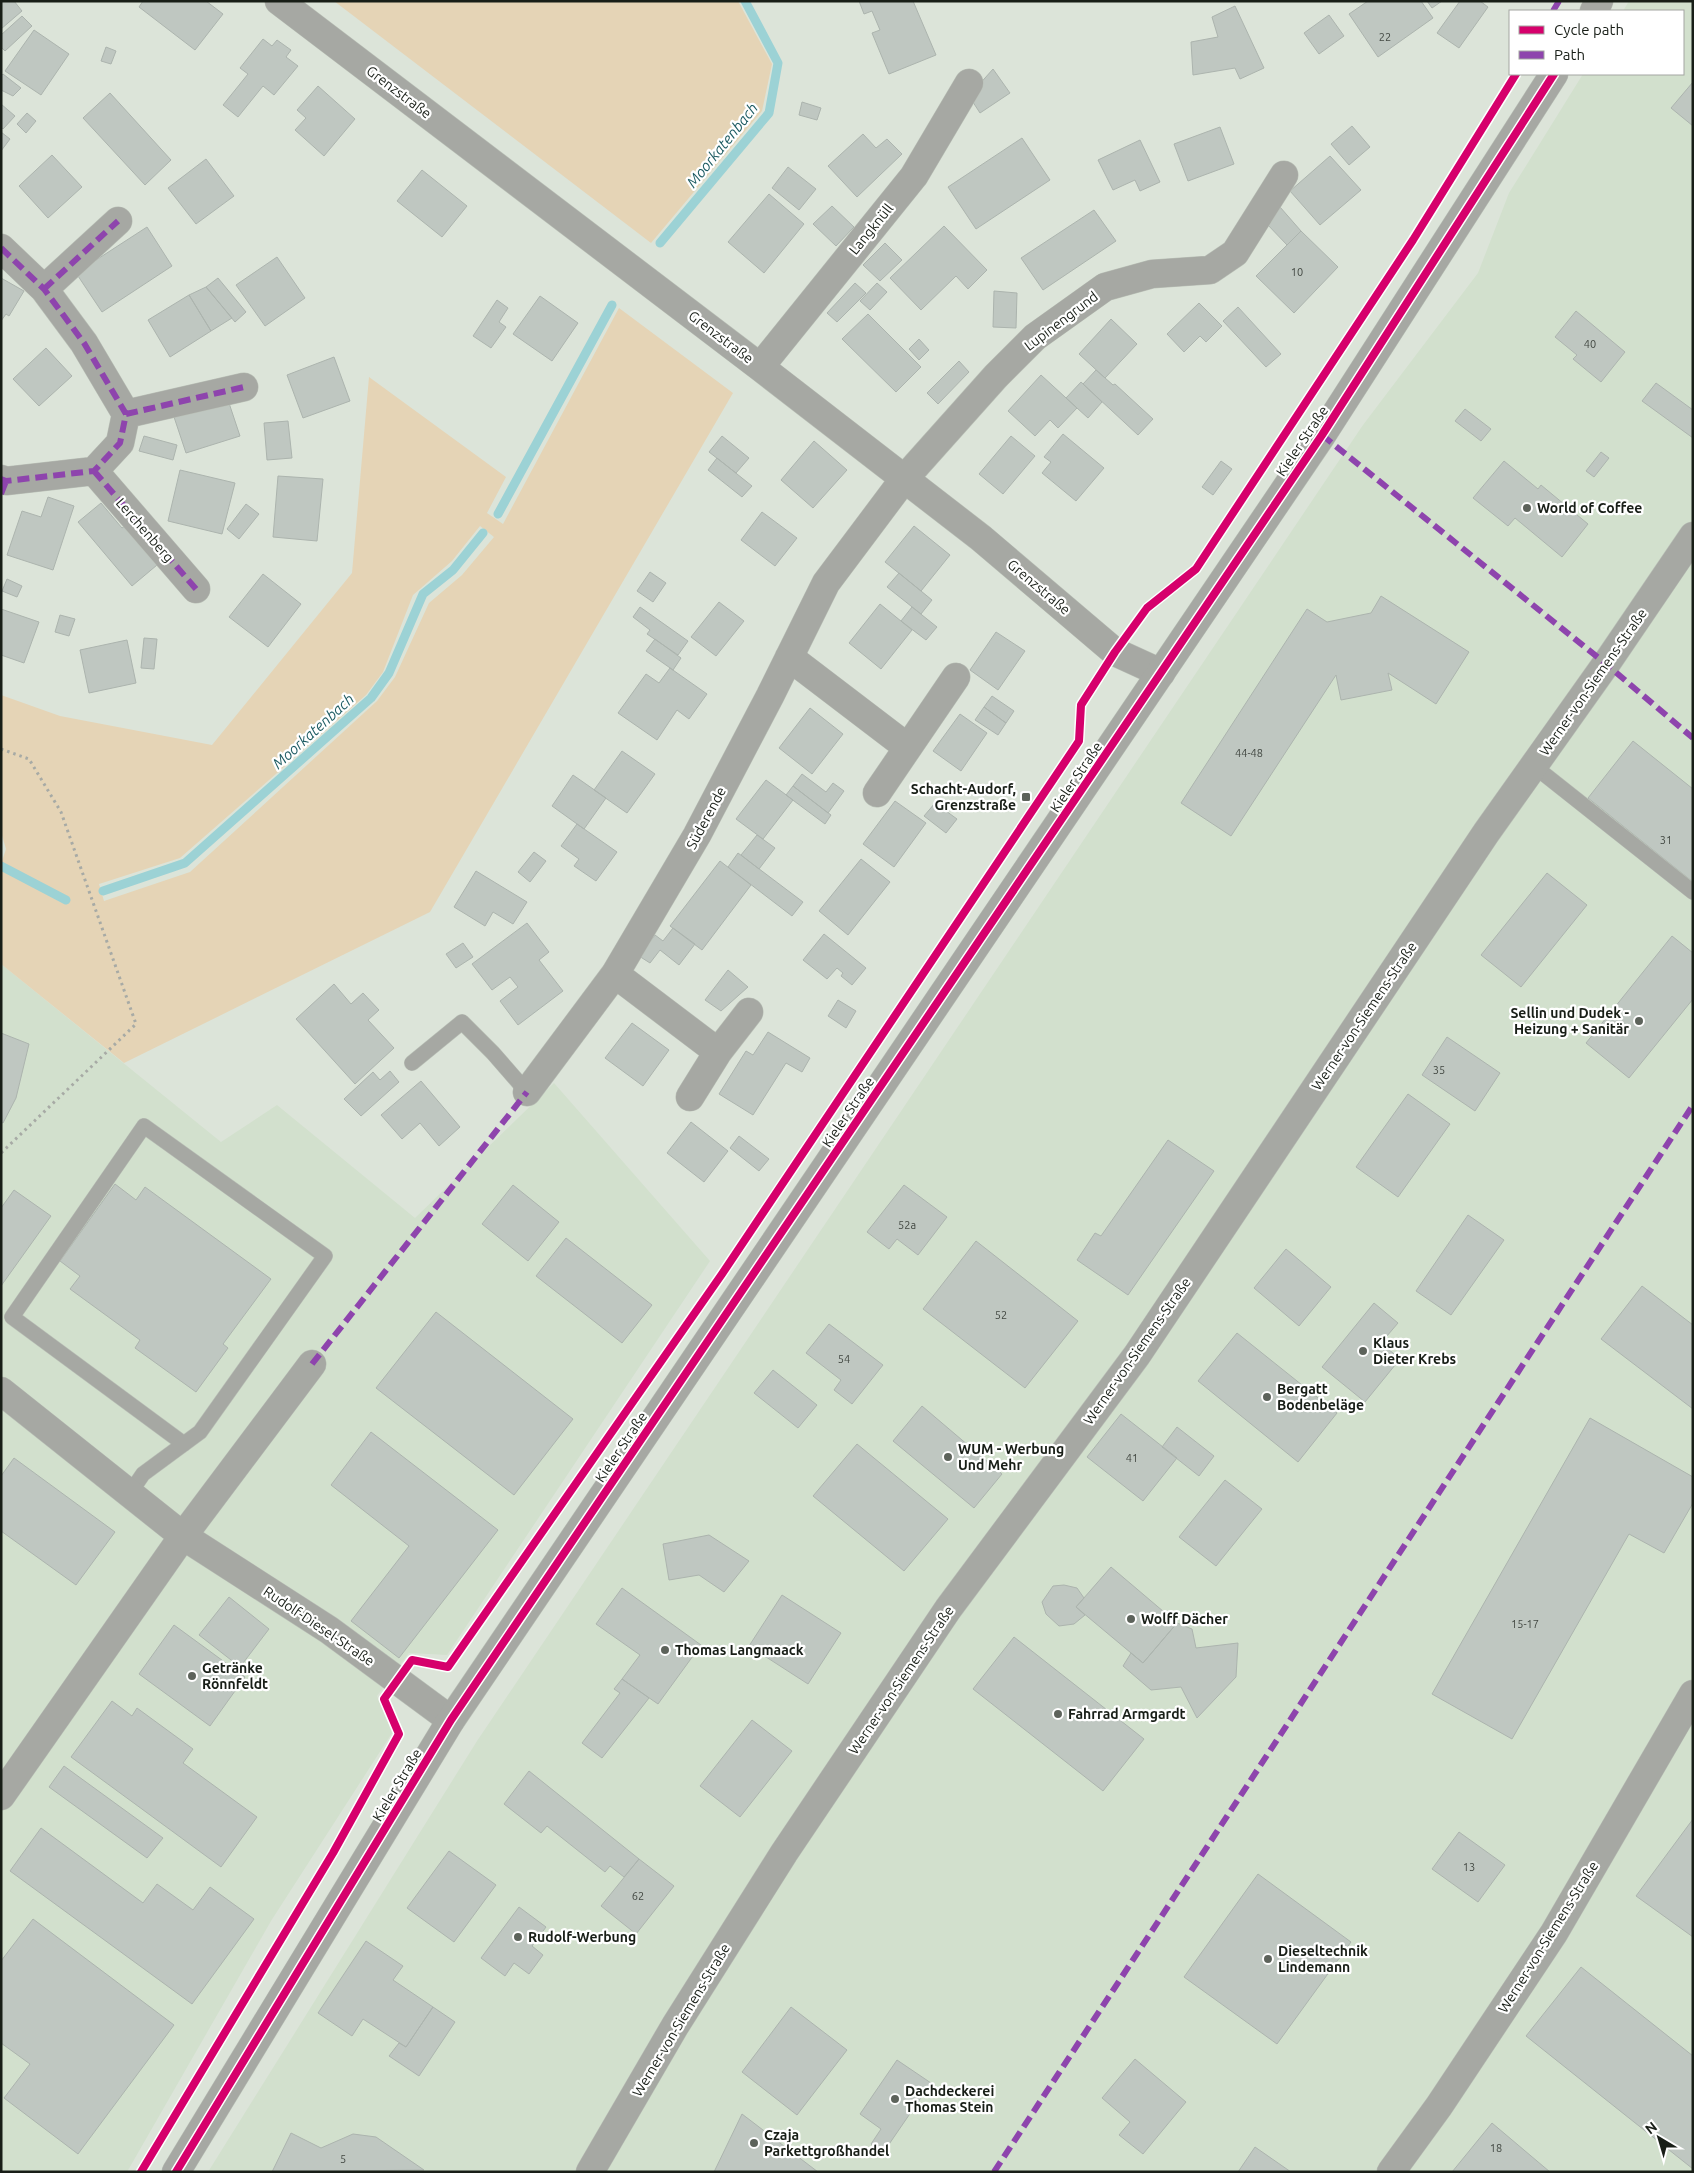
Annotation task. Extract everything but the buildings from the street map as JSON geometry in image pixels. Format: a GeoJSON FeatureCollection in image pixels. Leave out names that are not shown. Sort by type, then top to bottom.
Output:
{"type":"FeatureCollection","features":[{"type":"Feature","properties":{"kind":"street","name":"Grenzstraße"},"geometry":{"type":"LineString","coordinates":[[279,1],[760,366],[981,538],[1115,652],[1161,672]]}},
{"type":"Feature","properties":{"kind":"street","name":"Kieler Straße"},"geometry":{"type":"LineString","coordinates":[[176,2172],[451,1720],[1322,435],[1553,75]]}},
{"type":"Feature","properties":{"kind":"street","name":"Langknüll"},"geometry":{"type":"LineString","coordinates":[[760,366],[914,176],[969,84]]}},
{"type":"Feature","properties":{"kind":"street","name":"Lupinengrund"},"geometry":{"type":"LineString","coordinates":[[904,479],[996,376],[1034,337],[1105,287],[1152,274],[1210,270],[1235,253],[1284,175]]}},
{"type":"Feature","properties":{"kind":"street"},"geometry":{"type":"LineString","coordinates":[[44,289],[118,221]]}},
{"type":"Feature","properties":{"kind":"street"},"geometry":{"type":"LineString","coordinates":[[1,248],[44,289],[84,343],[126,414],[120,443],[94,471],[3,485]]}},
{"type":"Feature","properties":{"kind":"street"},"geometry":{"type":"LineString","coordinates":[[126,414],[244,387]]}},
{"type":"Feature","properties":{"kind":"street","name":"Lerchenberg"},"geometry":{"type":"LineString","coordinates":[[94,471],[196,589]]}},
{"type":"Feature","properties":{"kind":"street","name":"Süderende"},"geometry":{"type":"LineString","coordinates":[[527,1092],[615,974],[697,835],[826,583],[904,479]]}},
{"type":"Feature","properties":{"kind":"street","name":"Werner-von-Siemens-Straße"},"geometry":{"type":"LineString","coordinates":[[590,2172],[675,2026],[790,1845],[948,1609],[1137,1355],[1480,841],[1606,664],[1693,536]]}},
{"type":"Feature","properties":{"kind":"street"},"geometry":{"type":"LineString","coordinates":[[789,657],[908,747]]}},
{"type":"Feature","properties":{"kind":"street"},"geometry":{"type":"LineString","coordinates":[[877,793],[956,677]]}},
{"type":"Feature","properties":{"kind":"street"},"geometry":{"type":"LineString","coordinates":[[615,974],[718,1052]]}},
{"type":"Feature","properties":{"kind":"street"},"geometry":{"type":"LineString","coordinates":[[690,1097],[718,1052],[749,1012]]}},
{"type":"Feature","properties":{"kind":"street"},"geometry":{"type":"LineString","coordinates":[[1,1796],[183,1536],[312,1364]]}},
{"type":"Feature","properties":{"kind":"street","name":"Rudolf-Diesel-Straße"},"geometry":{"type":"LineString","coordinates":[[1,1391],[183,1536],[329,1630],[451,1720]]}},
{"type":"Feature","properties":{"kind":"street","name":"Werner-von-Siemens-Straße"},"geometry":{"type":"LineString","coordinates":[[1391,2172],[1439,2106],[1554,1933],[1693,1694]]}},
{"type":"Feature","properties":{"kind":"lane"},"geometry":{"type":"LineString","coordinates":[[1534,766],[1693,892]]}},
{"type":"Feature","properties":{"kind":"lane"},"geometry":{"type":"LineString","coordinates":[[412,1063],[462,1022],[493,1053],[527,1092]]}},
{"type":"Feature","properties":{"kind":"lane"},"geometry":{"type":"LineString","coordinates":[[130,1493],[143,1474],[184,1444],[200,1432],[325,1256],[144,1126],[12,1317],[184,1444]]}},
{"type":"Feature","properties":{"kind":"path"},"geometry":{"type":"LineString","coordinates":[[1,749],[29,759],[61,812],[136,1024],[1,1153]]}},
{"type":"Feature","properties":{"kind":"shaded area"},"geometry":{"type":"Polygon","coordinates":[[[334,1],[738,1],[772,64],[762,111],[651,243],[334,1]]]}},
{"type":"Feature","properties":{"kind":"shaded area"},"geometry":{"type":"Polygon","coordinates":[[[1629,1],[1693,1],[1693,2172],[208,2172],[477,1741],[1363,425],[1478,273],[1509,193],[1582,75],[1684,75],[1684,10],[1624,10],[1629,1]]]}},
{"type":"Feature","properties":{"kind":"shaded area"},"geometry":{"type":"Polygon","coordinates":[[[619,308],[733,393],[430,912],[124,1063],[1,964],[1,864],[6,849],[1,832],[1,695],[60,716],[212,745],[352,573],[369,377],[506,477],[487,513],[503,524],[619,308]],[[480,526],[452,561],[413,595],[383,672],[366,695],[180,858],[99,884],[104,901],[190,872],[377,701],[395,677],[429,603],[462,575],[494,537],[480,526]]]}},
{"type":"Feature","properties":{"kind":"shaded area"},"geometry":{"type":"Polygon","coordinates":[[[1,964],[221,1142],[277,1105],[415,1218],[554,1083],[710,1261],[447,1655],[409,1653],[377,1696],[392,1733],[271,1921],[127,2172],[1,2172],[1,964]]]}},
{"type":"Feature","properties":{"kind":"waterway","name":"Moorkatenbach"},"geometry":{"type":"LineString","coordinates":[[660,243],[769,113],[778,63],[745,1]]}},
{"type":"Feature","properties":{"kind":"waterway","name":"Moorkatenbach"},"geometry":{"type":"LineString","coordinates":[[498,514],[612,305]]}},
{"type":"Feature","properties":{"kind":"waterway","name":"Moorkatenbach"},"geometry":{"type":"LineString","coordinates":[[103,891],[185,863],[371,698],[389,673],[423,594],[453,570],[483,533]]}},
{"type":"Feature","properties":{"kind":"waterway","name":"Moorkatenbach"},"geometry":{"type":"LineString","coordinates":[[1,866],[66,900]]}},
{"type":"Feature","properties":{"kind":"marked path"},"geometry":{"type":"LineString","coordinates":[[1554,10],[1559,1]]}},
{"type":"Feature","properties":{"kind":"marked path"},"geometry":{"type":"LineString","coordinates":[[44,289],[118,221]]}},
{"type":"Feature","properties":{"kind":"marked path"},"geometry":{"type":"LineString","coordinates":[[1,248],[44,289],[84,343],[126,414],[120,443],[94,471],[6,481],[1,479]]}},
{"type":"Feature","properties":{"kind":"marked path"},"geometry":{"type":"LineString","coordinates":[[126,414],[244,387]]}},
{"type":"Feature","properties":{"kind":"marked path"},"geometry":{"type":"LineString","coordinates":[[1322,435],[1606,664],[1693,738]]}},
{"type":"Feature","properties":{"kind":"marked path"},"geometry":{"type":"LineString","coordinates":[[94,471],[196,589]]}},
{"type":"Feature","properties":{"kind":"marked path"},"geometry":{"type":"LineString","coordinates":[[1,494],[6,481]]}},
{"type":"Feature","properties":{"kind":"marked path"},"geometry":{"type":"LineString","coordinates":[[312,1364],[527,1092]]}},
{"type":"Feature","properties":{"kind":"marked path"},"geometry":{"type":"LineString","coordinates":[[994,2172],[1693,1105]]}},
{"type":"Feature","properties":{"kind":"cycle path"},"geometry":{"type":"LineString","coordinates":[[141,2172],[333,1853],[399,1734],[384,1699],[412,1660],[448,1667],[722,1274],[1079,741],[1081,705],[1115,652],[1147,608],[1196,569],[1413,240],[1515,75]]}},
{"type":"Feature","properties":{"kind":"cycle path"},"geometry":{"type":"LineString","coordinates":[[176,2172],[451,1720],[1322,435],[1553,75]]}},
{"type":"Feature","properties":{"kind":"place","name":"World of Coffee"},"geometry":{"type":"Point","coordinates":[1527,508]}},
{"type":"Feature","properties":{"kind":"place","name":"Schacht-Audorf, Grenzstraße"},"geometry":{"type":"Point","coordinates":[1026,797]}},
{"type":"Feature","properties":{"kind":"place","name":"Sellin und Dudek - Heizung + Sanitär"},"geometry":{"type":"Point","coordinates":[1639,1021]}},
{"type":"Feature","properties":{"kind":"place","name":"Klaus Dieter Krebs"},"geometry":{"type":"Point","coordinates":[1363,1351]}},
{"type":"Feature","properties":{"kind":"place","name":"Bergatt Bodenbeläge"},"geometry":{"type":"Point","coordinates":[1267,1397]}},
{"type":"Feature","properties":{"kind":"place","name":"WUM - Werbung Und Mehr"},"geometry":{"type":"Point","coordinates":[948,1457]}},
{"type":"Feature","properties":{"kind":"place","name":"Wolff Dächer"},"geometry":{"type":"Point","coordinates":[1131,1619]}},
{"type":"Feature","properties":{"kind":"place","name":"Thomas Langmaack"},"geometry":{"type":"Point","coordinates":[665,1650]}},
{"type":"Feature","properties":{"kind":"place","name":"Getränke Rönnfeldt"},"geometry":{"type":"Point","coordinates":[192,1676]}},
{"type":"Feature","properties":{"kind":"place","name":"Fahrrad Armgardt"},"geometry":{"type":"Point","coordinates":[1058,1714]}},
{"type":"Feature","properties":{"kind":"place","name":"Rudolf-Werbung"},"geometry":{"type":"Point","coordinates":[518,1937]}},
{"type":"Feature","properties":{"kind":"place","name":"Dieseltechnik Lindemann"},"geometry":{"type":"Point","coordinates":[1268,1959]}},
{"type":"Feature","properties":{"kind":"place","name":"Dachdeckerei Thomas Stein"},"geometry":{"type":"Point","coordinates":[895,2099]}},
{"type":"Feature","properties":{"kind":"place","name":"Czaja Parkettgroßhandel"},"geometry":{"type":"Point","coordinates":[754,2143]}}]}
